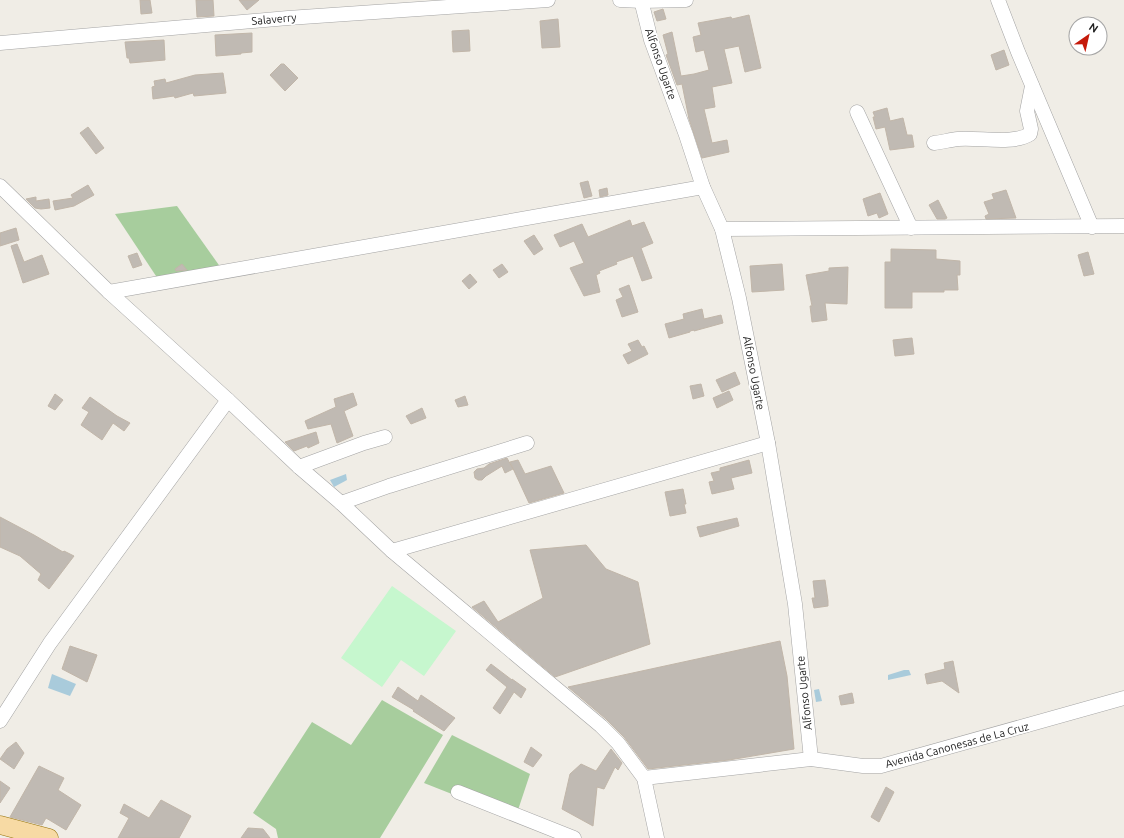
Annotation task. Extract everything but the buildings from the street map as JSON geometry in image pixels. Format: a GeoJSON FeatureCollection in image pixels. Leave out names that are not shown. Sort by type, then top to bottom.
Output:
{"type":"FeatureCollection","features":[{"type":"Feature","properties":{"kind":"main road"},"geometry":{"type":"LineString","coordinates":[[0,825],[49,838]]}},
{"type":"Feature","properties":{"kind":"street","name":"Salaverry"},"geometry":{"type":"LineString","coordinates":[[0,43],[288,18],[548,0]]}},
{"type":"Feature","properties":{"kind":"street"},"geometry":{"type":"LineString","coordinates":[[620,0],[686,0]]}},
{"type":"Feature","properties":{"kind":"street"},"geometry":{"type":"LineString","coordinates":[[998,0],[1032,86],[1092,227]]}},
{"type":"Feature","properties":{"kind":"street","name":"Alfonso Ugarte"},"geometry":{"type":"LineString","coordinates":[[642,1],[651,40],[686,135],[703,187],[722,229],[739,298],[768,442],[795,604],[811,759]]}},
{"type":"Feature","properties":{"kind":"street"},"geometry":{"type":"LineString","coordinates":[[934,143],[959,139],[988,141],[1024,137],[1030,134],[1031,129],[1027,111],[1032,86]]}},
{"type":"Feature","properties":{"kind":"street"},"geometry":{"type":"LineString","coordinates":[[857,112],[911,228]]}},
{"type":"Feature","properties":{"kind":"street"},"geometry":{"type":"LineString","coordinates":[[0,186],[109,292],[392,551],[601,726],[618,743],[644,778],[657,838]]}},
{"type":"Feature","properties":{"kind":"street"},"geometry":{"type":"LineString","coordinates":[[109,292],[703,187]]}},
{"type":"Feature","properties":{"kind":"street"},"geometry":{"type":"LineString","coordinates":[[722,229],[1124,226]]}},
{"type":"Feature","properties":{"kind":"street"},"geometry":{"type":"LineString","coordinates":[[0,721],[50,643],[228,400]]}},
{"type":"Feature","properties":{"kind":"street"},"geometry":{"type":"LineString","coordinates":[[299,467],[385,436]]}},
{"type":"Feature","properties":{"kind":"street"},"geometry":{"type":"LineString","coordinates":[[392,551],[768,442]]}},
{"type":"Feature","properties":{"kind":"street"},"geometry":{"type":"LineString","coordinates":[[341,503],[389,486],[527,443]]}},
{"type":"Feature","properties":{"kind":"street","name":"Avenida Canonesas de La Cruz"},"geometry":{"type":"LineString","coordinates":[[644,778],[811,759],[863,766],[882,766],[1124,698]]}},
{"type":"Feature","properties":{"kind":"street"},"geometry":{"type":"LineString","coordinates":[[458,792],[574,838]]}},
{"type":"Feature","properties":{"kind":"green space"},"geometry":{"type":"Polygon","coordinates":[[[177,206],[221,268],[158,279],[115,214],[177,206]]]}},
{"type":"Feature","properties":{"kind":"green space"},"geometry":{"type":"Polygon","coordinates":[[[392,586],[456,631],[424,676],[401,660],[382,687],[341,658],[392,586]]]}},
{"type":"Feature","properties":{"kind":"green space"},"geometry":{"type":"Polygon","coordinates":[[[382,700],[443,735],[380,838],[278,838],[276,829],[253,813],[312,722],[351,745],[382,700]]]}},
{"type":"Feature","properties":{"kind":"green space"},"geometry":{"type":"Polygon","coordinates":[[[452,735],[530,774],[515,819],[424,783],[452,735]]]}},
{"type":"Feature","properties":{"kind":"water"},"geometry":{"type":"Polygon","coordinates":[[[346,474],[347,480],[334,487],[330,480],[346,474]]]}},
{"type":"Feature","properties":{"kind":"water"},"geometry":{"type":"Polygon","coordinates":[[[909,670],[911,675],[888,680],[888,675],[909,670]]]}},
{"type":"Feature","properties":{"kind":"water"},"geometry":{"type":"Polygon","coordinates":[[[52,674],[76,684],[70,696],[48,688],[52,674]]]}},
{"type":"Feature","properties":{"kind":"water"},"geometry":{"type":"Polygon","coordinates":[[[819,689],[822,701],[816,702],[814,690],[819,689]]]}}]}
